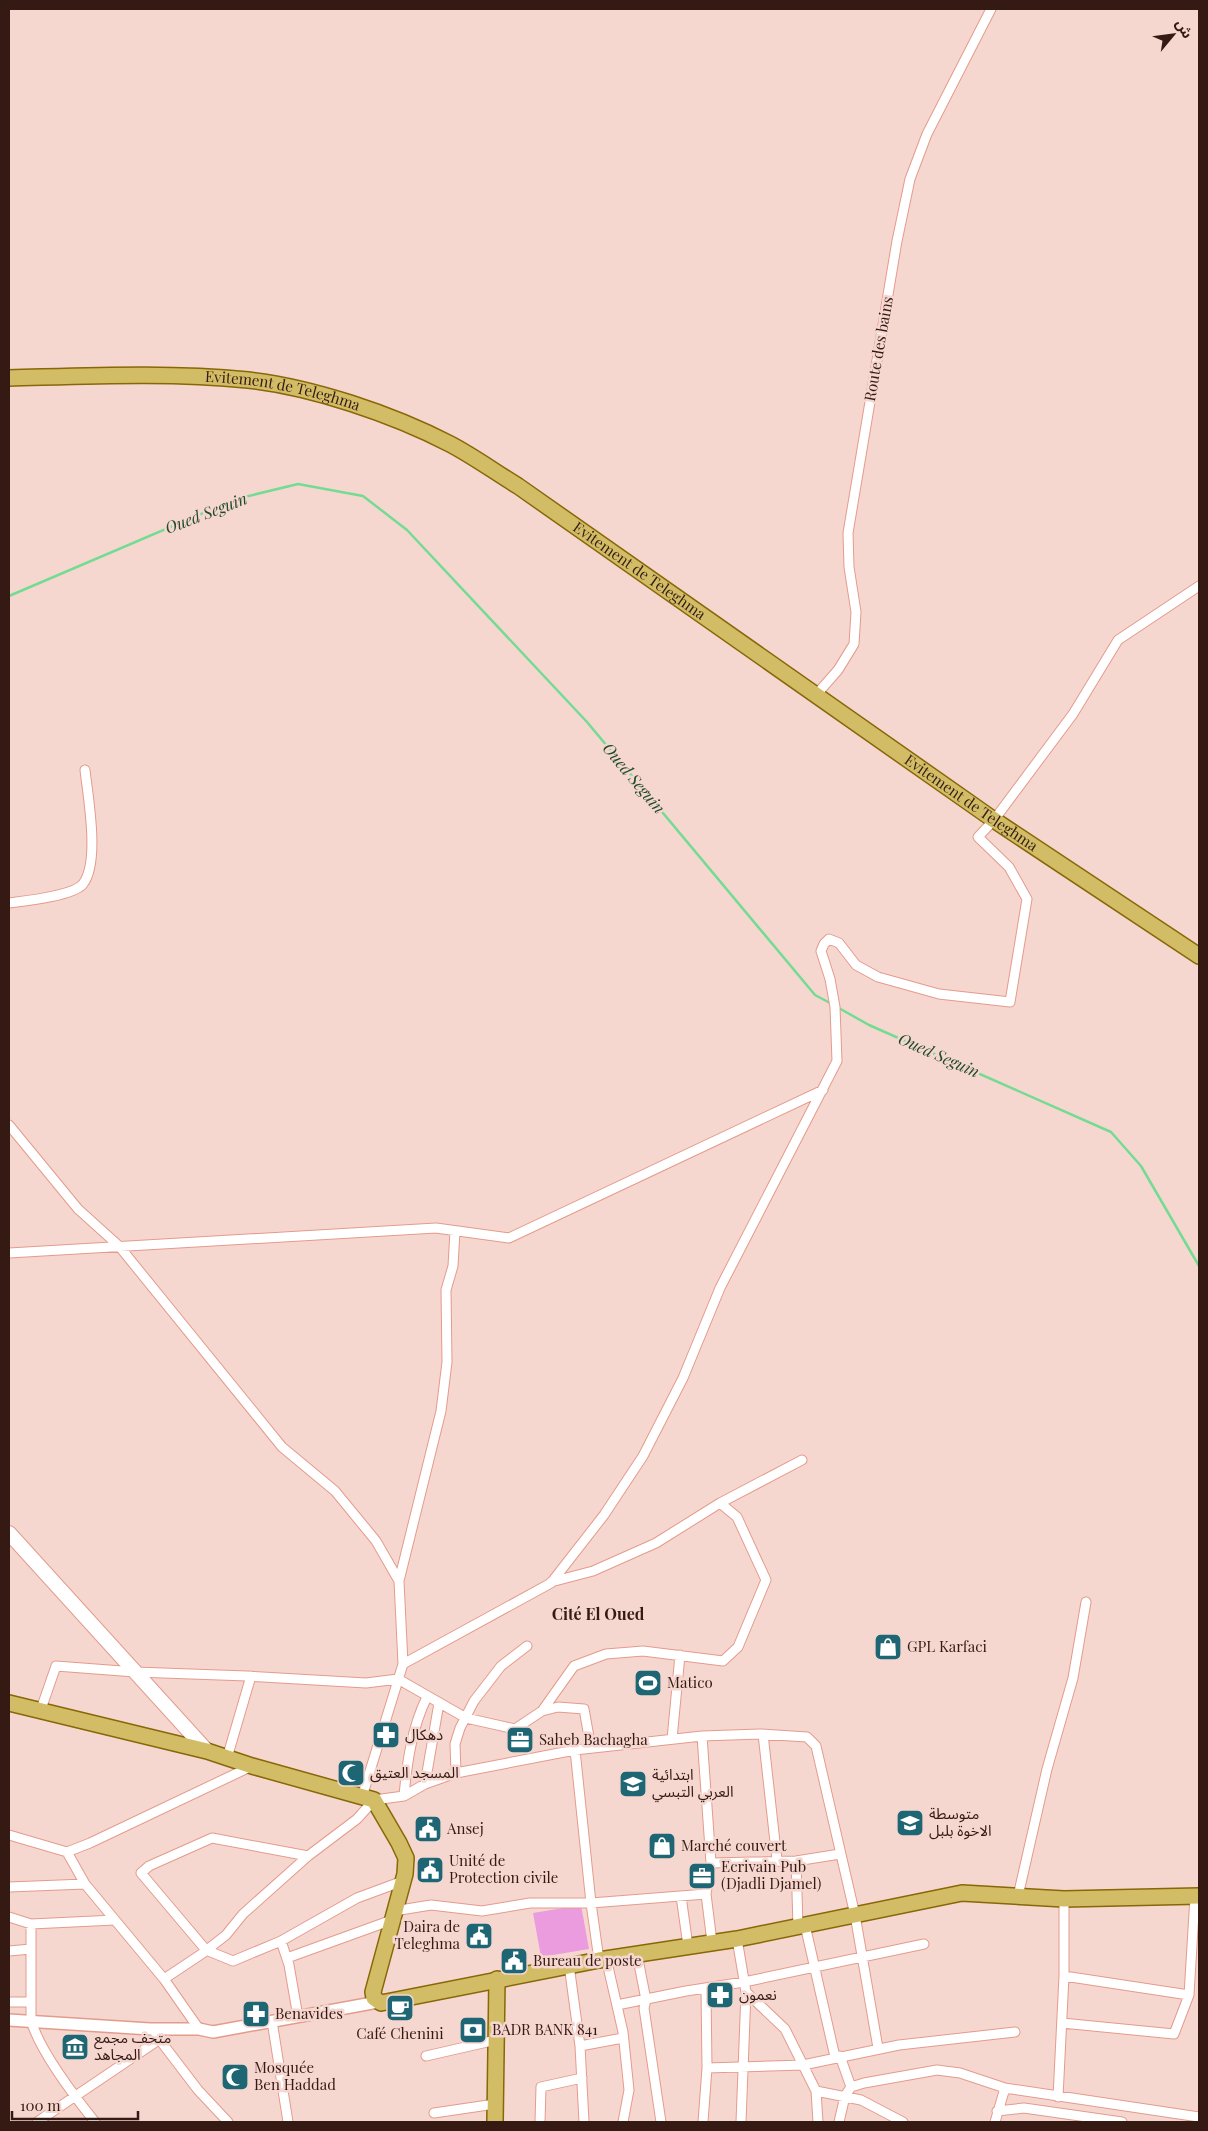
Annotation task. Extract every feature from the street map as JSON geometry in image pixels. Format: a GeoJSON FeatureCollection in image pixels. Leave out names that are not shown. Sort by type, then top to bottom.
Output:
{"type":"FeatureCollection","features":[{"type":"Feature","properties":{"kind":"main road","name":"Evitement de Teleghma"},"geometry":{"type":"LineString","coordinates":[[9,378],[165,374],[249,380],[313,393],[392,418],[450,444],[518,486],[994,820],[1199,956]]}},
{"type":"Feature","properties":{"kind":"main road"},"geometry":{"type":"LineString","coordinates":[[9,1533],[207,1752]]}},
{"type":"Feature","properties":{"kind":"main road"},"geometry":{"type":"LineString","coordinates":[[9,1703],[207,1752],[368,1798],[399,1843],[406,1858],[403,1881],[373,1992],[374,1998],[378,2002],[386,2003],[603,1959],[737,1939],[962,1893],[1064,1899],[1197,1896]]}},
{"type":"Feature","properties":{"kind":"main road"},"geometry":{"type":"LineString","coordinates":[[495,2122],[497,1979]]}},
{"type":"Feature","properties":{"kind":"street","name":"Route des bains"},"geometry":{"type":"LineString","coordinates":[[816,695],[838,670],[854,644],[856,612],[849,567],[848,533],[897,241],[910,179],[927,134],[991,9]]}},
{"type":"Feature","properties":{"kind":"street"},"geometry":{"type":"LineString","coordinates":[[551,1582],[604,1515],[643,1456],[683,1378],[720,1288],[837,1061],[837,1032],[830,979],[821,951],[824,944],[829,939],[839,943],[856,965],[878,977],[939,994],[1010,1002],[1027,900],[1009,868],[978,837],[994,820],[1073,714],[1118,640],[1199,586]]}},
{"type":"Feature","properties":{"kind":"street"},"geometry":{"type":"LineString","coordinates":[[9,903],[71,891],[82,885],[88,873],[93,830],[85,770]]}},
{"type":"Feature","properties":{"kind":"street"},"geometry":{"type":"LineString","coordinates":[[9,1253],[426,1228],[509,1238],[823,1090]]}},
{"type":"Feature","properties":{"kind":"street"},"geometry":{"type":"LineString","coordinates":[[9,1125],[78,1209],[119,1246],[282,1447],[335,1491],[376,1541],[399,1581]]}},
{"type":"Feature","properties":{"kind":"street"},"geometry":{"type":"LineString","coordinates":[[164,1979],[226,1935],[243,1914],[308,1856],[357,1819],[368,1798],[403,1664],[399,1581],[441,1411],[447,1362],[446,1290],[453,1266],[455,1231]]}},
{"type":"Feature","properties":{"kind":"street"},"geometry":{"type":"LineString","coordinates":[[403,1664],[551,1582],[593,1571],[656,1543],[720,1503],[802,1460]]}},
{"type":"Feature","properties":{"kind":"street"},"geometry":{"type":"LineString","coordinates":[[542,1711],[574,1666],[606,1654],[643,1651],[680,1654],[723,1661],[738,1647],[766,1580],[737,1517],[720,1503]]}},
{"type":"Feature","properties":{"kind":"street"},"geometry":{"type":"LineString","coordinates":[[1018,1896],[1047,1769],[1073,1678],[1086,1602]]}},
{"type":"Feature","properties":{"kind":"street"},"geometry":{"type":"LineString","coordinates":[[456,1773],[454,1744],[474,1701],[493,1675],[512,1656],[527,1646]]}},
{"type":"Feature","properties":{"kind":"street"},"geometry":{"type":"LineString","coordinates":[[672,1738],[680,1654]]}},
{"type":"Feature","properties":{"kind":"street"},"geometry":{"type":"LineString","coordinates":[[40,1712],[56,1666],[135,1672],[251,1676],[366,1683],[398,1679],[466,1718],[515,1729],[542,1711],[558,1707],[584,1709],[591,1748]]}},
{"type":"Feature","properties":{"kind":"street"},"geometry":{"type":"LineString","coordinates":[[227,1758],[251,1676]]}},
{"type":"Feature","properties":{"kind":"street"},"geometry":{"type":"LineString","coordinates":[[404,1796],[406,1768],[420,1711],[427,1697]]}},
{"type":"Feature","properties":{"kind":"street"},"geometry":{"type":"LineString","coordinates":[[425,1784],[440,1703]]}},
{"type":"Feature","properties":{"kind":"street"},"geometry":{"type":"LineString","coordinates":[[368,1798],[404,1796],[425,1784],[456,1773],[575,1750],[702,1736],[763,1734],[807,1737],[816,1746],[855,1915],[878,2048]]}},
{"type":"Feature","properties":{"kind":"street"},"geometry":{"type":"LineString","coordinates":[[763,1734],[776,1860]]}},
{"type":"Feature","properties":{"kind":"street"},"geometry":{"type":"LineString","coordinates":[[702,1736],[711,1863],[706,1894],[712,1942]]}},
{"type":"Feature","properties":{"kind":"street"},"geometry":{"type":"LineString","coordinates":[[575,1750],[590,1903],[603,1959],[617,2005],[623,2038],[628,2090],[623,2122]]}},
{"type":"Feature","properties":{"kind":"street"},"geometry":{"type":"LineString","coordinates":[[9,1836],[67,1852],[90,1843],[252,1766]]}},
{"type":"Feature","properties":{"kind":"street"},"geometry":{"type":"LineString","coordinates":[[308,1856],[212,1838],[149,1866],[141,1873],[206,1950],[233,1961],[282,1940],[357,1898],[403,1881]]}},
{"type":"Feature","properties":{"kind":"street"},"geometry":{"type":"LineString","coordinates":[[67,1852],[85,1884],[164,1979],[199,2030]]}},
{"type":"Feature","properties":{"kind":"street"},"geometry":{"type":"LineString","coordinates":[[711,1863],[796,1861],[840,1854]]}},
{"type":"Feature","properties":{"kind":"street"},"geometry":{"type":"LineString","coordinates":[[796,1861],[802,1926],[816,1966],[837,2057],[852,2087]]}},
{"type":"Feature","properties":{"kind":"street"},"geometry":{"type":"LineString","coordinates":[[9,1887],[85,1884]]}},
{"type":"Feature","properties":{"kind":"street"},"geometry":{"type":"LineString","coordinates":[[286,1958],[393,1916],[431,1905],[482,1911],[530,1903],[590,1903],[706,1894]]}},
{"type":"Feature","properties":{"kind":"street"},"geometry":{"type":"LineString","coordinates":[[682,1896],[688,1946]]}},
{"type":"Feature","properties":{"kind":"street"},"geometry":{"type":"LineString","coordinates":[[1062,2023],[1174,2034],[1189,1995],[1197,1896]]}},
{"type":"Feature","properties":{"kind":"street"},"geometry":{"type":"LineString","coordinates":[[1058,2097],[1064,1976],[1064,1899]]}},
{"type":"Feature","properties":{"kind":"street"},"geometry":{"type":"LineString","coordinates":[[9,1917],[32,1924],[115,1920]]}},
{"type":"Feature","properties":{"kind":"street"},"geometry":{"type":"LineString","coordinates":[[32,1924],[31,2020],[34,2033],[75,2097],[95,2122]]}},
{"type":"Feature","properties":{"kind":"street"},"geometry":{"type":"LineString","coordinates":[[737,1939],[746,1992],[741,2122]]}},
{"type":"Feature","properties":{"kind":"street"},"geometry":{"type":"LineString","coordinates":[[282,1940],[298,2017]]}},
{"type":"Feature","properties":{"kind":"street"},"geometry":{"type":"LineString","coordinates":[[617,2005],[744,1982],[924,1944]]}},
{"type":"Feature","properties":{"kind":"street"},"geometry":{"type":"LineString","coordinates":[[9,1951],[31,1949]]}},
{"type":"Feature","properties":{"kind":"street"},"geometry":{"type":"LineString","coordinates":[[637,1954],[646,2000],[644,2008],[660,2122]]}},
{"type":"Feature","properties":{"kind":"street"},"geometry":{"type":"LineString","coordinates":[[569,1965],[580,2046],[584,2122]]}},
{"type":"Feature","properties":{"kind":"street"},"geometry":{"type":"LineString","coordinates":[[1064,1976],[1189,1995]]}},
{"type":"Feature","properties":{"kind":"street"},"geometry":{"type":"LineString","coordinates":[[703,2122],[707,2068],[706,1989]]}},
{"type":"Feature","properties":{"kind":"street"},"geometry":{"type":"LineString","coordinates":[[746,1992],[785,2029],[816,2091],[818,2122]]}},
{"type":"Feature","properties":{"kind":"street"},"geometry":{"type":"LineString","coordinates":[[9,2002],[31,2002]]}},
{"type":"Feature","properties":{"kind":"street"},"geometry":{"type":"LineString","coordinates":[[9,2020],[31,2020],[150,2030],[199,2030],[214,2032],[378,2002]]}},
{"type":"Feature","properties":{"kind":"street"},"geometry":{"type":"LineString","coordinates":[[272,2021],[288,2122]]}},
{"type":"Feature","properties":{"kind":"street"},"geometry":{"type":"LineString","coordinates":[[150,2030],[160,2039],[198,2090],[228,2122]]}},
{"type":"Feature","properties":{"kind":"street"},"geometry":{"type":"LineString","coordinates":[[707,2068],[803,2065],[878,2048],[1015,2032]]}},
{"type":"Feature","properties":{"kind":"street"},"geometry":{"type":"LineString","coordinates":[[580,2046],[623,2038]]}},
{"type":"Feature","properties":{"kind":"street"},"geometry":{"type":"LineString","coordinates":[[37,2122],[160,2039]]}},
{"type":"Feature","properties":{"kind":"street"},"geometry":{"type":"LineString","coordinates":[[426,2056],[496,2040]]}},
{"type":"Feature","properties":{"kind":"street"},"geometry":{"type":"LineString","coordinates":[[839,2122],[845,2096],[852,2087],[873,2081],[937,2070],[960,2073],[1005,2088],[1199,2117]]}},
{"type":"Feature","properties":{"kind":"street"},"geometry":{"type":"LineString","coordinates":[[540,2122],[541,2087],[582,2078]]}},
{"type":"Feature","properties":{"kind":"street"},"geometry":{"type":"LineString","coordinates":[[995,2122],[1005,2088]]}},
{"type":"Feature","properties":{"kind":"street"},"geometry":{"type":"LineString","coordinates":[[816,2091],[861,2100],[903,2122]]}},
{"type":"Feature","properties":{"kind":"street"},"geometry":{"type":"LineString","coordinates":[[434,2113],[495,2104]]}},
{"type":"Feature","properties":{"kind":"street"},"geometry":{"type":"LineString","coordinates":[[997,2111],[1024,2108],[1122,2122]]}},
{"type":"Feature","properties":{"kind":"shaded area"},"geometry":{"type":"Polygon","coordinates":[[[581,1905],[589,1949],[541,1957],[533,1913],[581,1905]]]}},
{"type":"Feature","properties":{"kind":"waterway","name":"Oued Seguin"},"geometry":{"type":"LineString","coordinates":[[9,596],[236,499],[298,484],[363,496],[407,530],[587,722],[815,995],[832,1004]]}},
{"type":"Feature","properties":{"kind":"waterway","name":"Oued Seguin"},"geometry":{"type":"LineString","coordinates":[[837,1007],[869,1025],[1111,1132],[1141,1166],[1199,1266]]}},
{"type":"Feature","properties":{"kind":"place","name":"GPL Karfaci"},"geometry":{"type":"Point","coordinates":[888,1647]}},
{"type":"Feature","properties":{"kind":"place","name":"Matico"},"geometry":{"type":"Point","coordinates":[648,1683]}},
{"type":"Feature","properties":{"kind":"place","name":"دهكال"},"geometry":{"type":"Point","coordinates":[386,1735]}},
{"type":"Feature","properties":{"kind":"place","name":"Saheb Bachagha"},"geometry":{"type":"Point","coordinates":[520,1740]}},
{"type":"Feature","properties":{"kind":"place","name":"المسجد العتيق"},"geometry":{"type":"Point","coordinates":[351,1773]}},
{"type":"Feature","properties":{"kind":"place","name":"ابتدائية العربي التبسي"},"geometry":{"type":"Point","coordinates":[633,1784]}},
{"type":"Feature","properties":{"kind":"place","name":"متوسطة الاخوة بلبل"},"geometry":{"type":"Point","coordinates":[910,1823]}},
{"type":"Feature","properties":{"kind":"place","name":"Ansej"},"geometry":{"type":"Point","coordinates":[428,1829]}},
{"type":"Feature","properties":{"kind":"place","name":"Marché couvert"},"geometry":{"type":"Point","coordinates":[662,1846]}},
{"type":"Feature","properties":{"kind":"place","name":"Unité de Protection civile"},"geometry":{"type":"Point","coordinates":[430,1870]}},
{"type":"Feature","properties":{"kind":"place","name":"Ecrivain Pub (Djadli Djamel)"},"geometry":{"type":"Point","coordinates":[702,1876]}},
{"type":"Feature","properties":{"kind":"place","name":"Daira de Teleghma"},"geometry":{"type":"Point","coordinates":[479,1936]}},
{"type":"Feature","properties":{"kind":"place","name":"Bureau de poste"},"geometry":{"type":"Point","coordinates":[514,1961]}},
{"type":"Feature","properties":{"kind":"place","name":"نعمون"},"geometry":{"type":"Point","coordinates":[720,1995]}},
{"type":"Feature","properties":{"kind":"place","name":"Café Chenini"},"geometry":{"type":"Point","coordinates":[400,2008]}},
{"type":"Feature","properties":{"kind":"place","name":"Benavides"},"geometry":{"type":"Point","coordinates":[256,2014]}},
{"type":"Feature","properties":{"kind":"place","name":"BADR BANK 841"},"geometry":{"type":"Point","coordinates":[473,2030]}},
{"type":"Feature","properties":{"kind":"place","name":"متحف مجمع المجاهد"},"geometry":{"type":"Point","coordinates":[75,2047]}},
{"type":"Feature","properties":{"kind":"place","name":"Mosquée Ben Haddad"},"geometry":{"type":"Point","coordinates":[235,2077]}},
{"type":"Feature","properties":{"kind":"district","name":"Cité El Oued"},"geometry":{"type":"Point","coordinates":[598,1614]}}]}
